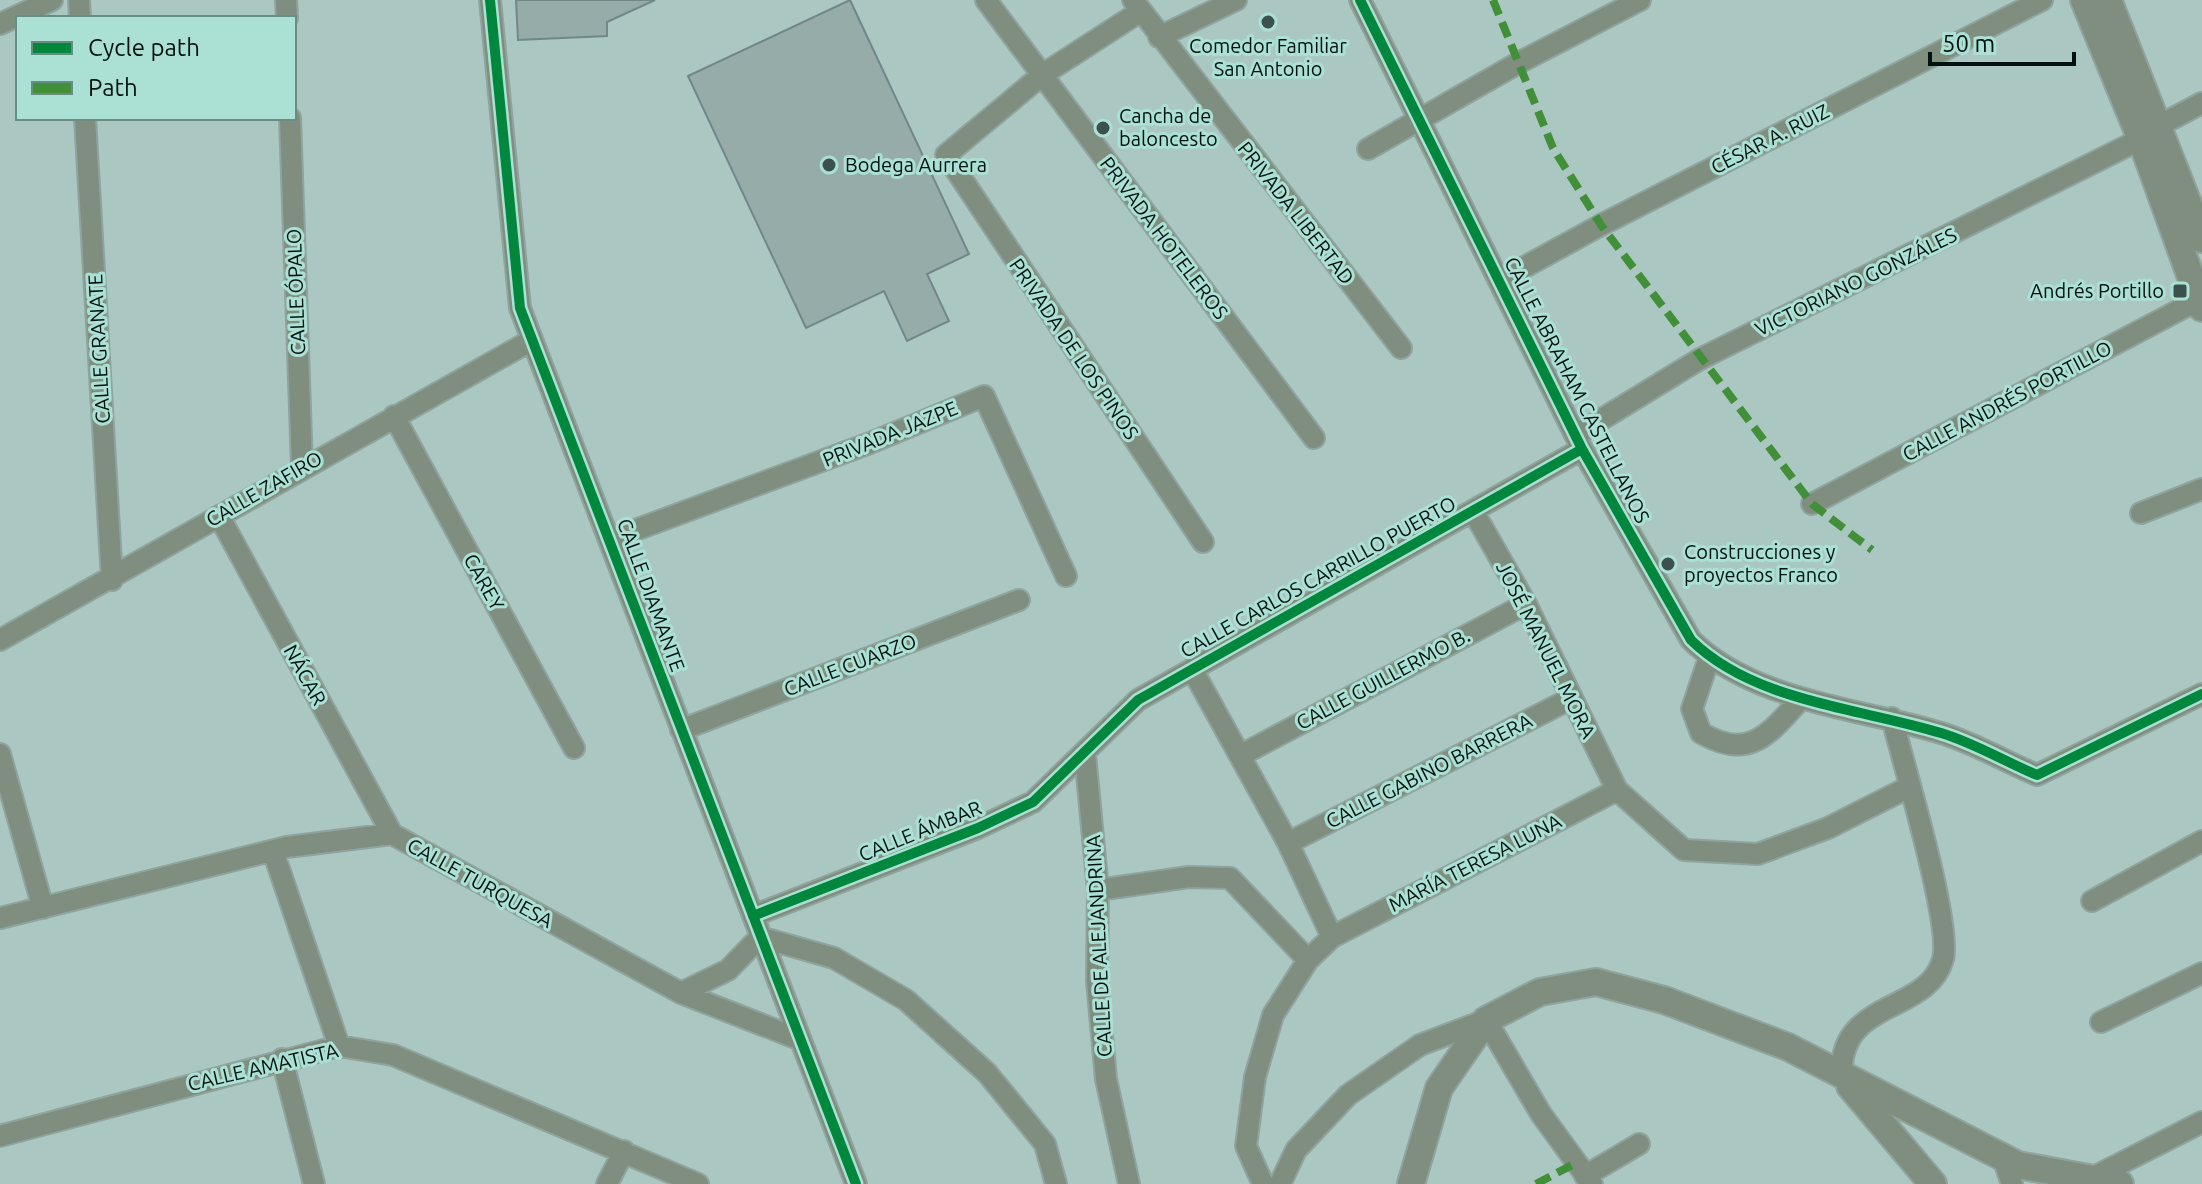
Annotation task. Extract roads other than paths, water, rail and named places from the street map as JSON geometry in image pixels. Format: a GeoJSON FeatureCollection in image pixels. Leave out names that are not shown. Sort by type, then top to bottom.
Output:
{"type":"FeatureCollection","features":[{"type":"Feature","properties":{"kind":"street"},"geometry":{"type":"LineString","coordinates":[[17,16],[52,0]]}},
{"type":"Feature","properties":{"kind":"street","name":"CALLE DIAMANTE"},"geometry":{"type":"LineString","coordinates":[[490,0],[520,308],[530,341],[611,539],[856,1184]]}},
{"type":"Feature","properties":{"kind":"street","name":"PRIVADA HOTELEROS"},"geometry":{"type":"LineString","coordinates":[[986,0],[1314,438]]}},
{"type":"Feature","properties":{"kind":"street"},"geometry":{"type":"LineString","coordinates":[[1159,37],[1236,0]]}},
{"type":"Feature","properties":{"kind":"street","name":"CALLE ABRAHAM CASTELLANOS"},"geometry":{"type":"LineString","coordinates":[[1360,0],[1579,442],[1691,640],[1709,658],[1800,700],[1892,718],[1946,734],[2037,775],[2202,694]]}},
{"type":"Feature","properties":{"kind":"street"},"geometry":{"type":"LineString","coordinates":[[1368,149],[1520,62],[1640,0]]}},
{"type":"Feature","properties":{"kind":"street","name":"CÉSAR A. RUIZ"},"geometry":{"type":"LineString","coordinates":[[1499,281],[1615,217],[2042,0]]}},
{"type":"Feature","properties":{"kind":"street"},"geometry":{"type":"LineString","coordinates":[[2084,0],[2202,239]]}},
{"type":"Feature","properties":{"kind":"street"},"geometry":{"type":"LineString","coordinates":[[2108,0],[2201,302]]}},
{"type":"Feature","properties":{"kind":"street"},"geometry":{"type":"LineString","coordinates":[[1042,75],[1137,6]]}},
{"type":"Feature","properties":{"kind":"street","name":"PRIVADA LIBERTAD"},"geometry":{"type":"LineString","coordinates":[[1137,6],[1401,348]]}},
{"type":"Feature","properties":{"kind":"street","name":"PRIVADA DE LOS PINOS"},"geometry":{"type":"LineString","coordinates":[[1042,75],[946,155],[1203,542]]}},
{"type":"Feature","properties":{"kind":"street","name":"VICTORIANO GONZÁLES"},"geometry":{"type":"LineString","coordinates":[[1579,442],[1700,359],[2202,103]]}},
{"type":"Feature","properties":{"kind":"street","name":"CALLE GRANATE"},"geometry":{"type":"LineString","coordinates":[[85,120],[112,580]]}},
{"type":"Feature","properties":{"kind":"street","name":"CALLE ÓPALO"},"geometry":{"type":"LineString","coordinates":[[290,120],[302,467]]}},
{"type":"Feature","properties":{"kind":"street","name":"CALLE ANDRÉS PORTILLO"},"geometry":{"type":"LineString","coordinates":[[1812,504],[2201,302]]}},
{"type":"Feature","properties":{"kind":"street","name":"CALLE ZAFIRO"},"geometry":{"type":"LineString","coordinates":[[0,640],[112,580],[302,467],[530,341]]}},
{"type":"Feature","properties":{"kind":"street","name":"PRIVADA JAZPE"},"geometry":{"type":"LineString","coordinates":[[611,539],[870,443],[984,396],[1066,576]]}},
{"type":"Feature","properties":{"kind":"street","name":"CAREY"},"geometry":{"type":"LineString","coordinates":[[394,416],[574,748]]}},
{"type":"Feature","properties":{"kind":"street","name":"CALLE CARLOS CARRILLO PUERTO"},"geometry":{"type":"LineString","coordinates":[[1085,754],[1138,700],[1473,511],[1579,442]]}},
{"type":"Feature","properties":{"kind":"street"},"geometry":{"type":"LineString","coordinates":[[2141,513],[2202,489]]}},
{"type":"Feature","properties":{"kind":"street","name":"JOSÉ MANUEL MORA"},"geometry":{"type":"LineString","coordinates":[[1473,511],[1526,604],[1617,790]]}},
{"type":"Feature","properties":{"kind":"street","name":"NÁCAR"},"geometry":{"type":"LineString","coordinates":[[219,516],[392,834]]}},
{"type":"Feature","properties":{"kind":"street","name":"CALLE CUARZO"},"geometry":{"type":"LineString","coordinates":[[681,730],[1019,600]]}},
{"type":"Feature","properties":{"kind":"street","name":"CALLE GUILLERMO B."},"geometry":{"type":"LineString","coordinates":[[1241,755],[1526,604]]}},
{"type":"Feature","properties":{"kind":"street"},"geometry":{"type":"LineString","coordinates":[[1709,658],[1692,709],[1701,733],[1722,745],[1748,745],[1772,730],[1800,700]]}},
{"type":"Feature","properties":{"kind":"street"},"geometry":{"type":"LineString","coordinates":[[1192,669],[1288,843],[1332,937]]}},
{"type":"Feature","properties":{"kind":"street","name":"CALLE GABINO BARRERA"},"geometry":{"type":"LineString","coordinates":[[1288,843],[1570,699]]}},
{"type":"Feature","properties":{"kind":"street"},"geometry":{"type":"LineString","coordinates":[[1892,718],[1940,913],[1943,959],[1924,989],[1866,1019],[1841,1055],[1842,1077],[1933,1184]]}},
{"type":"Feature","properties":{"kind":"street"},"geometry":{"type":"LineString","coordinates":[[0,754],[43,908]]}},
{"type":"Feature","properties":{"kind":"street","name":"CALLE DE ALEJANDRINA"},"geometry":{"type":"LineString","coordinates":[[1085,754],[1098,890],[1097,981],[1106,1079],[1129,1184]]}},
{"type":"Feature","properties":{"kind":"street","name":"CALLE ÁMBAR"},"geometry":{"type":"LineString","coordinates":[[753,916],[978,828],[1033,802],[1085,754]]}},
{"type":"Feature","properties":{"kind":"street"},"geometry":{"type":"LineString","coordinates":[[1617,790],[1684,850],[1758,854],[1828,828],[1909,787]]}},
{"type":"Feature","properties":{"kind":"street","name":"MARÍA TERESA LUNA"},"geometry":{"type":"LineString","coordinates":[[1263,1184],[1246,1146],[1255,1077],[1273,1015],[1308,960],[1332,937],[1617,790]]}},
{"type":"Feature","properties":{"kind":"street","name":"CALLE TURQUESA"},"geometry":{"type":"LineString","coordinates":[[0,918],[273,851],[392,834],[681,993],[801,1040]]}},
{"type":"Feature","properties":{"kind":"street"},"geometry":{"type":"LineString","coordinates":[[2092,901],[2202,841]]}},
{"type":"Feature","properties":{"kind":"street"},"geometry":{"type":"LineString","coordinates":[[273,851],[339,1046]]}},
{"type":"Feature","properties":{"kind":"street"},"geometry":{"type":"LineString","coordinates":[[1098,890],[1189,877],[1230,878],[1308,960]]}},
{"type":"Feature","properties":{"kind":"street"},"geometry":{"type":"LineString","coordinates":[[681,993],[728,970],[760,937],[834,958],[906,1000],[987,1073],[1045,1144],[1056,1184]]}},
{"type":"Feature","properties":{"kind":"street"},"geometry":{"type":"LineString","coordinates":[[2101,1022],[2202,973]]}},
{"type":"Feature","properties":{"kind":"street"},"geometry":{"type":"LineString","coordinates":[[1280,1184],[1296,1150],[1348,1095],[1420,1045],[1486,1020],[1540,992],[1596,982],[1664,1000],[1788,1047],[2014,1173],[2094,1177],[2120,1184]]}},
{"type":"Feature","properties":{"kind":"street"},"geometry":{"type":"LineString","coordinates":[[1486,1020],[1541,1114],[1588,1180],[1639,1144]]}},
{"type":"Feature","properties":{"kind":"street"},"geometry":{"type":"LineString","coordinates":[[1411,1184],[1439,1088],[1486,1020]]}},
{"type":"Feature","properties":{"kind":"street","name":"CALLE AMATISTA"},"geometry":{"type":"LineString","coordinates":[[0,1136],[339,1046],[393,1055],[698,1184]]}},
{"type":"Feature","properties":{"kind":"street"},"geometry":{"type":"LineString","coordinates":[[282,1059],[314,1184]]}},
{"type":"Feature","properties":{"kind":"street"},"geometry":{"type":"LineString","coordinates":[[2094,1177],[2202,1122]]}},
{"type":"Feature","properties":{"kind":"street"},"geometry":{"type":"LineString","coordinates":[[607,1184],[624,1151]]}},
{"type":"Feature","properties":{"kind":"place","name":"Comedor Familiar San Antonio"},"geometry":{"type":"Point","coordinates":[1268,22]}},
{"type":"Feature","properties":{"kind":"place","name":"Cancha de baloncesto"},"geometry":{"type":"Point","coordinates":[1103,128]}},
{"type":"Feature","properties":{"kind":"place","name":"Bodega Aurrera"},"geometry":{"type":"Point","coordinates":[829,165]}},
{"type":"Feature","properties":{"kind":"place","name":"Andrés Portillo"},"geometry":{"type":"Point","coordinates":[2180,291]}},
{"type":"Feature","properties":{"kind":"place","name":"Construcciones y proyectos Franco"},"geometry":{"type":"Point","coordinates":[1668,564]}}]}
